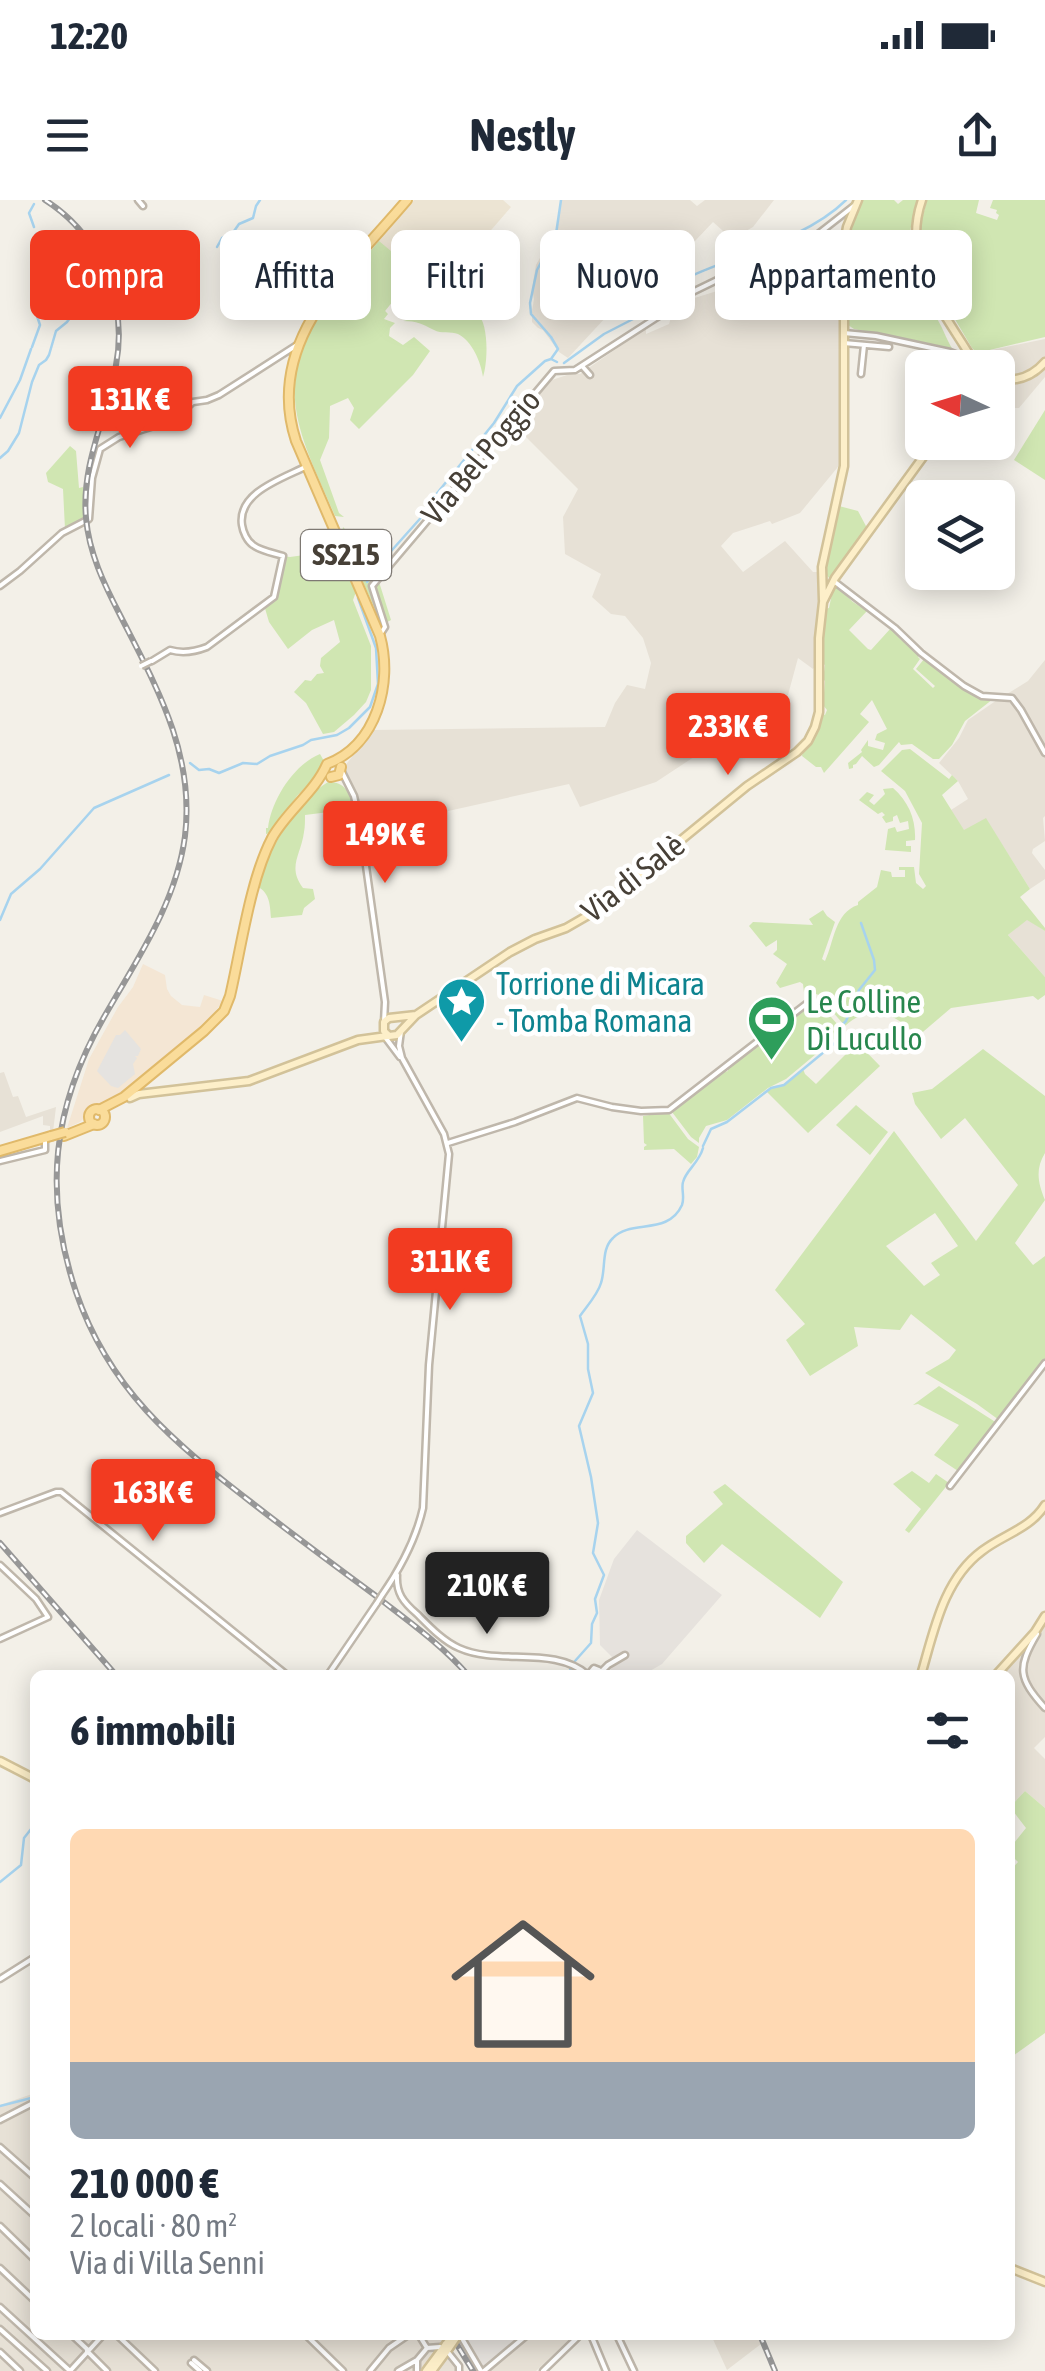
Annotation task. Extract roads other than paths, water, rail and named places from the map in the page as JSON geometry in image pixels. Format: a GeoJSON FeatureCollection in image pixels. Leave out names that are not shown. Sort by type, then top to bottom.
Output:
{"type":"FeatureCollection","features":[{"type":"Feature","properties":{"kind":"main road","name":"SS215"},"geometry":{"type":"LineString","coordinates":[[340,764],[369,726],[381,700],[385,668],[380,636],[295,436],[289,408],[291,372],[299,344],[324,298],[407,200]]}},
{"type":"Feature","properties":{"kind":"main road"},"geometry":{"type":"LineString","coordinates":[[922,200],[914,232],[921,268],[966,350]]}},
{"type":"Feature","properties":{"kind":"main road"},"geometry":{"type":"LineString","coordinates":[[823,602],[822,574],[844,466],[841,260],[846,227],[856,202]]}},
{"type":"Feature","properties":{"kind":"main road"},"geometry":{"type":"LineString","coordinates":[[1015,380],[1035,372],[1045,361]]}},
{"type":"Feature","properties":{"kind":"main road","name":"Via di Salè"},"geometry":{"type":"LineString","coordinates":[[401,1031],[416,1015],[510,952],[597,910],[752,782],[804,746],[814,732],[819,712],[823,602],[834,580],[921,460]]}},
{"type":"Feature","properties":{"kind":"main road"},"geometry":{"type":"LineString","coordinates":[[822,574],[827,580],[834,580]]}},
{"type":"Feature","properties":{"kind":"main road"},"geometry":{"type":"LineString","coordinates":[[92,1120],[92,1111],[118,1101],[137,1087],[204,1031],[226,1007],[266,849],[289,813],[320,778],[339,775],[340,764],[328,763],[330,774]]}},
{"type":"Feature","properties":{"kind":"main road"},"geometry":{"type":"LineString","coordinates":[[388,1037],[384,1022],[416,1015]]}},
{"type":"Feature","properties":{"kind":"main road"},"geometry":{"type":"LineString","coordinates":[[92,1120],[101,1124],[112,1110],[140,1094],[252,1080],[358,1040],[394,1036],[401,1031],[402,1024],[395,1017]]}},
{"type":"Feature","properties":{"kind":"main road"},"geometry":{"type":"LineString","coordinates":[[130,1098],[137,1087]]}},
{"type":"Feature","properties":{"kind":"main road"},"geometry":{"type":"LineString","coordinates":[[99,1110],[104,1120]]}},
{"type":"Feature","properties":{"kind":"main road"},"geometry":{"type":"LineString","coordinates":[[0,1156],[48,1142],[92,1120]]}},
{"type":"Feature","properties":{"kind":"main road"},"geometry":{"type":"LineString","coordinates":[[923,1670],[943,1603],[962,1570],[987,1547],[1026,1526],[1045,1505]]}},
{"type":"Feature","properties":{"kind":"main road"},"geometry":{"type":"LineString","coordinates":[[1000,1670],[1045,1616]]}},
{"type":"Feature","properties":{"kind":"main road"},"geometry":{"type":"LineString","coordinates":[[0,1761],[30,1777]]}},
{"type":"Feature","properties":{"kind":"main road"},"geometry":{"type":"LineString","coordinates":[[1015,2270],[1045,2282]]}},
{"type":"Feature","properties":{"kind":"main road"},"geometry":{"type":"LineString","coordinates":[[428,2371],[452,2341]]}},
{"type":"Feature","properties":{"kind":"street"},"geometry":{"type":"LineString","coordinates":[[138,200],[143,206]]}},
{"type":"Feature","properties":{"kind":"street","name":"Via Bel Poggio"},"geometry":{"type":"LineString","coordinates":[[380,636],[385,627],[372,586],[554,371],[582,366],[659,316],[674,300],[754,262],[804,245],[856,202]]}},
{"type":"Feature","properties":{"kind":"street"},"geometry":{"type":"LineString","coordinates":[[844,333],[940,350]]}},
{"type":"Feature","properties":{"kind":"street"},"geometry":{"type":"LineString","coordinates":[[875,346],[876,336]]}},
{"type":"Feature","properties":{"kind":"street"},"geometry":{"type":"LineString","coordinates":[[0,586],[62,533],[90,519],[92,478],[100,450],[117,438],[173,420],[193,402],[222,394],[299,344]]}},
{"type":"Feature","properties":{"kind":"street"},"geometry":{"type":"LineString","coordinates":[[844,344],[888,348]]}},
{"type":"Feature","properties":{"kind":"street"},"geometry":{"type":"LineString","coordinates":[[864,345],[861,372],[871,371]]}},
{"type":"Feature","properties":{"kind":"street"},"geometry":{"type":"LineString","coordinates":[[582,366],[590,375]]}},
{"type":"Feature","properties":{"kind":"street"},"geometry":{"type":"LineString","coordinates":[[141,666],[170,650],[196,652],[206,647],[274,597],[283,556],[255,547],[248,540],[242,523],[243,509],[256,493],[307,466]]}},
{"type":"Feature","properties":{"kind":"street"},"geometry":{"type":"LineString","coordinates":[[834,580],[964,686],[982,696],[1008,697],[1016,702],[1045,752]]}},
{"type":"Feature","properties":{"kind":"street"},"geometry":{"type":"LineString","coordinates":[[340,764],[354,798],[360,829],[385,999],[384,1022]]}},
{"type":"Feature","properties":{"kind":"street"},"geometry":{"type":"LineString","coordinates":[[330,774],[349,787]]}},
{"type":"Feature","properties":{"kind":"street"},"geometry":{"type":"LineString","coordinates":[[385,999],[395,1017]]}},
{"type":"Feature","properties":{"kind":"street"},"geometry":{"type":"LineString","coordinates":[[448,1144],[575,1099],[630,1110],[668,1110],[810,1001]]}},
{"type":"Feature","properties":{"kind":"street"},"geometry":{"type":"LineString","coordinates":[[401,1031],[403,1061]]}},
{"type":"Feature","properties":{"kind":"street"},"geometry":{"type":"LineString","coordinates":[[331,1670],[398,1572],[423,1508],[448,1144],[388,1037]]}},
{"type":"Feature","properties":{"kind":"street"},"geometry":{"type":"LineString","coordinates":[[0,1156],[48,1142]]}},
{"type":"Feature","properties":{"kind":"street"},"geometry":{"type":"LineString","coordinates":[[950,1486],[1045,1363]]}},
{"type":"Feature","properties":{"kind":"street"},"geometry":{"type":"LineString","coordinates":[[0,1514],[62,1492],[281,1670]]}},
{"type":"Feature","properties":{"kind":"street"},"geometry":{"type":"LineString","coordinates":[[0,1565],[36,1599],[48,1617],[0,1640]]}},
{"type":"Feature","properties":{"kind":"street"},"geometry":{"type":"LineString","coordinates":[[398,1572],[397,1589],[405,1604],[458,1648],[564,1662],[584,1670]]}},
{"type":"Feature","properties":{"kind":"street"},"geometry":{"type":"LineString","coordinates":[[1038,1628],[1024,1656],[1022,1673],[1028,1688],[1045,1708]]}},
{"type":"Feature","properties":{"kind":"street"},"geometry":{"type":"LineString","coordinates":[[599,1670],[624,1655]]}},
{"type":"Feature","properties":{"kind":"street"},"geometry":{"type":"LineString","coordinates":[[0,1979],[30,1960]]}},
{"type":"Feature","properties":{"kind":"street"},"geometry":{"type":"LineString","coordinates":[[0,2120],[30,2105]]}},
{"type":"Feature","properties":{"kind":"street"},"geometry":{"type":"LineString","coordinates":[[0,2147],[30,2174]]}},
{"type":"Feature","properties":{"kind":"street"},"geometry":{"type":"LineString","coordinates":[[0,2184],[30,2211]]}},
{"type":"Feature","properties":{"kind":"street"},"geometry":{"type":"LineString","coordinates":[[0,2226],[30,2255]]}},
{"type":"Feature","properties":{"kind":"street"},"geometry":{"type":"LineString","coordinates":[[0,2268],[30,2296]]}},
{"type":"Feature","properties":{"kind":"street"},"geometry":{"type":"LineString","coordinates":[[0,2306],[30,2333]]}},
{"type":"Feature","properties":{"kind":"street"},"geometry":{"type":"LineString","coordinates":[[0,2328],[47,2371]]}},
{"type":"Feature","properties":{"kind":"street"},"geometry":{"type":"LineString","coordinates":[[38,2340],[71,2369],[79,2371]]}},
{"type":"Feature","properties":{"kind":"street"},"geometry":{"type":"LineString","coordinates":[[77,2340],[107,2371]]}},
{"type":"Feature","properties":{"kind":"street"},"geometry":{"type":"LineString","coordinates":[[71,2369],[98,2340]]}},
{"type":"Feature","properties":{"kind":"street"},"geometry":{"type":"LineString","coordinates":[[122,2340],[155,2371]]}},
{"type":"Feature","properties":{"kind":"street"},"geometry":{"type":"LineString","coordinates":[[314,2340],[343,2371]]}},
{"type":"Feature","properties":{"kind":"street"},"geometry":{"type":"LineString","coordinates":[[370,2371],[401,2340]]}},
{"type":"Feature","properties":{"kind":"street"},"geometry":{"type":"LineString","coordinates":[[423,2340],[430,2361],[428,2371]]}},
{"type":"Feature","properties":{"kind":"street"},"geometry":{"type":"LineString","coordinates":[[452,2341],[482,2371],[520,2340]]}},
{"type":"Feature","properties":{"kind":"street"},"geometry":{"type":"LineString","coordinates":[[542,2371],[575,2340]]}},
{"type":"Feature","properties":{"kind":"street"},"geometry":{"type":"LineString","coordinates":[[592,2340],[606,2371]]}},
{"type":"Feature","properties":{"kind":"street"},"geometry":{"type":"LineString","coordinates":[[620,2340],[634,2371]]}},
{"type":"Feature","properties":{"kind":"street"},"geometry":{"type":"LineString","coordinates":[[403,2370],[427,2348],[452,2341]]}},
{"type":"Feature","properties":{"kind":"street"},"geometry":{"type":"LineString","coordinates":[[452,2341],[459,2371]]}},
{"type":"Feature","properties":{"kind":"street"},"geometry":{"type":"LineString","coordinates":[[0,2352],[20,2371]]}},
{"type":"Feature","properties":{"kind":"street"},"geometry":{"type":"LineString","coordinates":[[416,2360],[416,2371]]}},
{"type":"Feature","properties":{"kind":"street"},"geometry":{"type":"LineString","coordinates":[[193,2361],[204,2371]]}},
{"type":"Feature","properties":{"kind":"waterway"},"geometry":{"type":"LineString","coordinates":[[217,247],[239,224],[253,218],[260,200]]}},
{"type":"Feature","properties":{"kind":"waterway"},"geometry":{"type":"LineString","coordinates":[[551,359],[558,349],[531,314],[530,303],[537,270],[556,234],[561,200]]}},
{"type":"Feature","properties":{"kind":"waterway"},"geometry":{"type":"LineString","coordinates":[[564,363],[604,334],[637,317],[638,311],[684,280],[793,235],[846,200]]}},
{"type":"Feature","properties":{"kind":"waterway"},"geometry":{"type":"LineString","coordinates":[[34,204],[29,213],[34,227]]}},
{"type":"Feature","properties":{"kind":"waterway"},"geometry":{"type":"LineString","coordinates":[[32,347],[38,320]]}},
{"type":"Feature","properties":{"kind":"waterway"},"geometry":{"type":"LineString","coordinates":[[0,458],[19,433],[39,365],[49,355],[56,331],[68,320]]}},
{"type":"Feature","properties":{"kind":"waterway"},"geometry":{"type":"LineString","coordinates":[[0,418],[31,349]]}},
{"type":"Feature","properties":{"kind":"waterway"},"geometry":{"type":"LineString","coordinates":[[367,582],[426,512],[494,423],[517,386],[545,361],[557,362]]}},
{"type":"Feature","properties":{"kind":"waterway"},"geometry":{"type":"LineString","coordinates":[[190,763],[199,770],[219,773],[243,763],[257,764],[349,728],[370,707],[378,684],[376,648],[358,598]]}},
{"type":"Feature","properties":{"kind":"waterway"},"geometry":{"type":"LineString","coordinates":[[0,920],[11,894],[40,869],[94,808],[169,775]]}},
{"type":"Feature","properties":{"kind":"waterway"},"geometry":{"type":"LineString","coordinates":[[843,1024],[859,990],[875,970],[861,923]]}},
{"type":"Feature","properties":{"kind":"waterway"},"geometry":{"type":"LineString","coordinates":[[703,1146],[711,1129],[727,1122],[771,1088],[784,1085],[836,1042],[841,1028]]}},
{"type":"Feature","properties":{"kind":"waterway"},"geometry":{"type":"LineString","coordinates":[[575,1661],[591,1643],[597,1613],[595,1599],[604,1575],[593,1553],[598,1523],[579,1426],[593,1393],[588,1344],[580,1316],[600,1287],[609,1242],[621,1232],[659,1224],[676,1215],[683,1202],[685,1178],[703,1148]]}},
{"type":"Feature","properties":{"kind":"waterway"},"geometry":{"type":"LineString","coordinates":[[0,1882],[21,1865],[24,1838],[30,1830]]}},
{"type":"Feature","properties":{"kind":"waterway"},"geometry":{"type":"LineString","coordinates":[[0,2106],[30,2098]]}},
{"type":"Feature","properties":{"kind":"railway"},"geometry":{"type":"LineString","coordinates":[[45,200],[81,232],[95,251],[113,294],[119,341],[87,478],[86,518],[103,580],[170,721],[187,806],[180,861],[164,908],[87,1051],[64,1117],[58,1151],[59,1220],[76,1292],[106,1357],[125,1385],[170,1435],[222,1480],[424,1633],[463,1670]]}},
{"type":"Feature","properties":{"kind":"railway"},"geometry":{"type":"LineString","coordinates":[[0,1543],[112,1670]]}},
{"type":"Feature","properties":{"kind":"railway"},"geometry":{"type":"LineString","coordinates":[[454,2340],[473,2371]]}},
{"type":"Feature","properties":{"kind":"railway"},"geometry":{"type":"LineString","coordinates":[[762,2340],[775,2371]]}},
{"type":"Feature","properties":{"kind":"place","name":"Torrione di Micara - Tomba Romana"},"geometry":{"type":"Point","coordinates":[461,1044]}},
{"type":"Feature","properties":{"kind":"place","name":"Le Colline Di Lucullo"},"geometry":{"type":"Point","coordinates":[771,1062]}}]}
